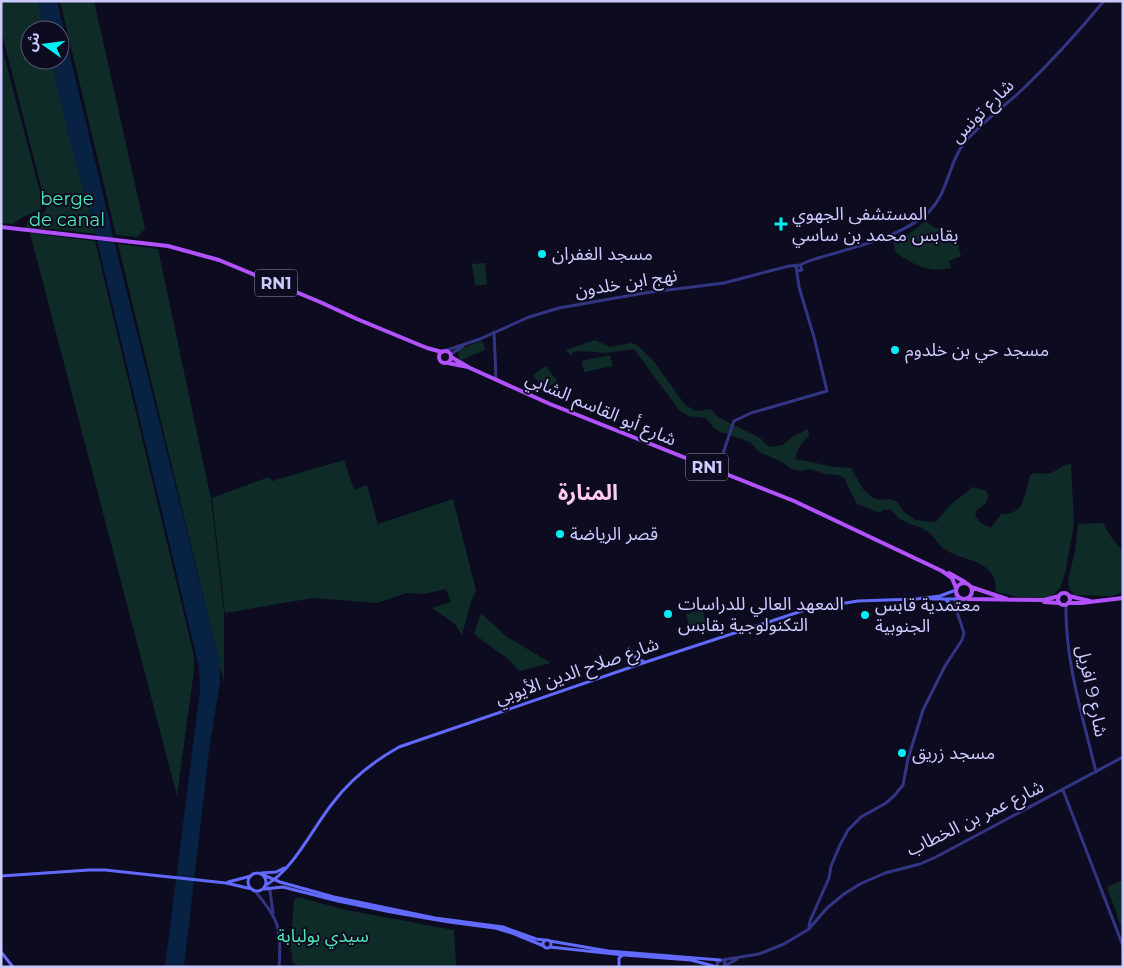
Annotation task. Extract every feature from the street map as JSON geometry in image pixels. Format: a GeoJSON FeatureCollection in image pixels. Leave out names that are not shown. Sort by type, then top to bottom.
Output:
{"type":"FeatureCollection","features":[{"type":"Feature","properties":{"kind":"main road","name":"RN1"},"geometry":{"type":"LineString","coordinates":[[1,227],[168,246],[220,260],[428,348],[451,355]]}},
{"type":"Feature","properties":{"kind":"main road","name":"RN1"},"geometry":{"type":"LineString","coordinates":[[428,348],[439,357],[441,362],[447,363]]}},
{"type":"Feature","properties":{"kind":"main road"},"geometry":{"type":"LineString","coordinates":[[439,357],[443,352]]}},
{"type":"Feature","properties":{"kind":"main road","name":"شارع أبو القاسم الشابي"},"geometry":{"type":"LineString","coordinates":[[451,355],[470,368]]}},
{"type":"Feature","properties":{"kind":"main road"},"geometry":{"type":"LineString","coordinates":[[447,363],[450,361],[451,355]]}},
{"type":"Feature","properties":{"kind":"main road","name":"شارع أبو القاسم الشابي"},"geometry":{"type":"LineString","coordinates":[[447,363],[470,368],[592,422],[794,501],[953,575],[966,583]]}},
{"type":"Feature","properties":{"kind":"main road","name":"شارع أبو القاسم الشابي"},"geometry":{"type":"LineString","coordinates":[[942,571],[952,578],[956,590]]}},
{"type":"Feature","properties":{"kind":"main road","name":"RN1"},"geometry":{"type":"LineString","coordinates":[[966,583],[988,593],[1014,600]]}},
{"type":"Feature","properties":{"kind":"main road"},"geometry":{"type":"LineString","coordinates":[[956,590],[960,584],[966,583]]}},
{"type":"Feature","properties":{"kind":"main road"},"geometry":{"type":"LineString","coordinates":[[968,599],[972,593],[971,586]]}},
{"type":"Feature","properties":{"kind":"main road","name":"RN1"},"geometry":{"type":"LineString","coordinates":[[956,590],[961,599],[1049,600],[1064,593],[1069,596],[1095,601]]}},
{"type":"Feature","properties":{"kind":"main road","name":"شارع صلاح الدين الأيوبي"},"geometry":{"type":"LineString","coordinates":[[927,598],[944,595],[956,590]]}},
{"type":"Feature","properties":{"kind":"main road"},"geometry":{"type":"LineString","coordinates":[[988,593],[997,599]]}},
{"type":"Feature","properties":{"kind":"main road"},"geometry":{"type":"LineString","coordinates":[[1059,596],[1058,600],[1064,604],[1069,596]]}},
{"type":"Feature","properties":{"kind":"main road","name":"شارع صلاح الدين الأيوبي"},"geometry":{"type":"LineString","coordinates":[[266,887],[305,844],[327,810],[342,792],[399,747],[646,662],[808,609],[858,602],[927,598],[961,599]]}},
{"type":"Feature","properties":{"kind":"main road","name":"RN1"},"geometry":{"type":"LineString","coordinates":[[1039,600],[1064,604],[1123,598]]}},
{"type":"Feature","properties":{"kind":"main road"},"geometry":{"type":"LineString","coordinates":[[944,599],[956,610]]}},
{"type":"Feature","properties":{"kind":"main road"},"geometry":{"type":"LineString","coordinates":[[629,649],[636,658],[646,662]]}},
{"type":"Feature","properties":{"kind":"main road"},"geometry":{"type":"LineString","coordinates":[[226,883],[260,873],[276,872],[287,866]]}},
{"type":"Feature","properties":{"kind":"main road"},"geometry":{"type":"LineString","coordinates":[[1,876],[89,870],[169,876],[226,883],[253,890],[266,887],[287,888],[338,901],[414,916],[495,928],[512,932],[546,948],[691,960],[718,967]]}},
{"type":"Feature","properties":{"kind":"main road"},"geometry":{"type":"LineString","coordinates":[[260,873],[274,880],[334,897],[435,918],[503,927],[536,939],[608,951],[721,960]]}},
{"type":"Feature","properties":{"kind":"main road"},"geometry":{"type":"LineString","coordinates":[[260,873],[265,877],[266,887]]}},
{"type":"Feature","properties":{"kind":"main road"},"geometry":{"type":"LineString","coordinates":[[251,876],[249,882],[253,890]]}},
{"type":"Feature","properties":{"kind":"main road"},"geometry":{"type":"LineString","coordinates":[[544,946],[545,940]]}},
{"type":"Feature","properties":{"kind":"main road"},"geometry":{"type":"LineString","coordinates":[[550,941],[550,947]]}},
{"type":"Feature","properties":{"kind":"main road"},"geometry":{"type":"LineString","coordinates":[[1,952],[13,967]]}},
{"type":"Feature","properties":{"kind":"main road"},"geometry":{"type":"LineString","coordinates":[[618,965],[620,957],[624,955]]}},
{"type":"Feature","properties":{"kind":"street","name":"شارع تونس"},"geometry":{"type":"LineString","coordinates":[[798,266],[809,260],[902,231],[927,214],[935,205],[942,192],[956,156],[966,140],[1025,87],[1104,1]]}},
{"type":"Feature","properties":{"kind":"street","name":"نهج ابن خلدون"},"geometry":{"type":"LineString","coordinates":[[466,344],[529,317],[559,308],[627,296],[724,283],[789,266],[798,266]]}},
{"type":"Feature","properties":{"kind":"street"},"geometry":{"type":"LineString","coordinates":[[718,471],[734,420],[750,413],[827,391],[814,337],[798,287],[797,271],[802,270],[798,266]]}},
{"type":"Feature","properties":{"kind":"street"},"geometry":{"type":"LineString","coordinates":[[494,332],[496,379]]}},
{"type":"Feature","properties":{"kind":"street"},"geometry":{"type":"LineString","coordinates":[[443,352],[466,344]]}},
{"type":"Feature","properties":{"kind":"street"},"geometry":{"type":"LineString","coordinates":[[451,355],[466,344]]}},
{"type":"Feature","properties":{"kind":"street"},"geometry":{"type":"LineString","coordinates":[[809,929],[810,921],[831,866],[848,830],[861,817],[886,803],[903,785],[908,759],[923,710],[945,666],[962,640],[964,633],[956,610],[956,590]]}},
{"type":"Feature","properties":{"kind":"street"},"geometry":{"type":"LineString","coordinates":[[958,615],[961,599]]}},
{"type":"Feature","properties":{"kind":"street","name":"شارع 9 افريل"},"geometry":{"type":"LineString","coordinates":[[1064,604],[1074,684],[1096,772]]}},
{"type":"Feature","properties":{"kind":"street","name":"شارع عمر بن الخطاب"},"geometry":{"type":"LineString","coordinates":[[738,958],[759,954],[794,939],[809,929],[827,908],[860,884],[885,873],[920,864],[936,857],[1123,757]]}},
{"type":"Feature","properties":{"kind":"street"},"geometry":{"type":"LineString","coordinates":[[1063,790],[1123,946]]}},
{"type":"Feature","properties":{"kind":"street"},"geometry":{"type":"LineString","coordinates":[[266,887],[280,936],[279,967]]}},
{"type":"Feature","properties":{"kind":"street"},"geometry":{"type":"LineString","coordinates":[[253,890],[274,914]]}},
{"type":"Feature","properties":{"kind":"street"},"geometry":{"type":"LineString","coordinates":[[718,967],[718,962],[721,960],[738,958]]}},
{"type":"Feature","properties":{"kind":"street"},"geometry":{"type":"LineString","coordinates":[[724,966],[738,958]]}},
{"type":"Feature","properties":{"kind":"street"},"geometry":{"type":"LineString","coordinates":[[721,960],[725,962],[724,966]]}},
{"type":"Feature","properties":{"kind":"street"},"geometry":{"type":"LineString","coordinates":[[724,966],[733,967]]}},
{"type":"Feature","properties":{"kind":"green space","name":"berge de canal"},"geometry":{"type":"Polygon","coordinates":[[[1,1],[38,1],[42,20],[20,20],[20,70],[53,70],[70,140],[96,234],[53,229],[26,229],[27,221],[42,215],[46,210],[46,206],[1,30],[1,1]]]}},
{"type":"Feature","properties":{"kind":"green space"},"geometry":{"type":"Polygon","coordinates":[[[60,1],[94,1],[145,229],[137,237],[116,235],[70,43],[70,20],[65,20],[60,1]]]}},
{"type":"Feature","properties":{"kind":"green space"},"geometry":{"type":"Polygon","coordinates":[[[1,44],[43,203],[41,209],[13,224],[1,223],[1,44]]]}},
{"type":"Feature","properties":{"kind":"green space"},"geometry":{"type":"Polygon","coordinates":[[[926,221],[935,228],[943,228],[945,235],[949,234],[951,239],[957,241],[961,256],[949,261],[951,268],[928,269],[896,253],[893,241],[907,235],[926,221]]]}},
{"type":"Feature","properties":{"kind":"green space"},"geometry":{"type":"Polygon","coordinates":[[[30,233],[95,241],[194,656],[194,670],[177,796],[30,233]]]}},
{"type":"Feature","properties":{"kind":"green space"},"geometry":{"type":"Polygon","coordinates":[[[118,244],[158,249],[211,499],[224,613],[224,682],[118,244]]]}},
{"type":"Feature","properties":{"kind":"green space"},"geometry":{"type":"Polygon","coordinates":[[[485,263],[487,284],[475,286],[472,264],[485,263]]]}},
{"type":"Feature","properties":{"kind":"green space"},"geometry":{"type":"Polygon","coordinates":[[[595,340],[610,347],[632,343],[637,345],[653,360],[685,405],[696,411],[711,409],[718,417],[760,438],[769,447],[783,445],[792,437],[808,429],[809,436],[798,450],[796,459],[835,467],[851,468],[863,489],[873,498],[880,500],[890,499],[897,502],[904,512],[916,520],[936,522],[949,506],[973,487],[986,491],[988,495],[987,502],[977,510],[975,515],[981,523],[991,528],[1001,514],[1009,514],[1015,511],[1023,502],[1030,475],[1035,473],[1051,473],[1071,464],[1074,524],[1065,574],[1060,588],[1046,598],[1019,597],[996,592],[994,578],[984,566],[946,550],[927,531],[898,518],[891,509],[883,510],[880,513],[857,504],[844,478],[811,469],[802,471],[791,469],[782,462],[759,452],[750,442],[714,428],[706,418],[689,416],[679,410],[634,349],[606,353],[580,351],[573,352],[571,356],[566,350],[595,340]]]}},
{"type":"Feature","properties":{"kind":"green space"},"geometry":{"type":"Polygon","coordinates":[[[481,341],[485,350],[461,360],[459,359],[458,350],[481,341]]]}},
{"type":"Feature","properties":{"kind":"green space"},"geometry":{"type":"Polygon","coordinates":[[[610,355],[613,366],[584,372],[582,361],[610,355]]]}},
{"type":"Feature","properties":{"kind":"green space"},"geometry":{"type":"Polygon","coordinates":[[[546,366],[557,381],[544,390],[533,375],[546,366]]]}},
{"type":"Feature","properties":{"kind":"green space"},"geometry":{"type":"Polygon","coordinates":[[[344,460],[354,490],[367,485],[378,524],[453,499],[476,591],[462,635],[455,624],[432,608],[451,602],[446,589],[424,594],[407,593],[377,603],[313,598],[225,613],[212,498],[269,477],[272,481],[344,460]]]}},
{"type":"Feature","properties":{"kind":"green space"},"geometry":{"type":"Polygon","coordinates":[[[1103,523],[1123,552],[1123,592],[1112,596],[1074,595],[1069,587],[1068,580],[1075,551],[1078,524],[1103,523]]]}},
{"type":"Feature","properties":{"kind":"green space"},"geometry":{"type":"Polygon","coordinates":[[[703,609],[706,628],[690,632],[686,614],[703,609]]]}},
{"type":"Feature","properties":{"kind":"green space"},"geometry":{"type":"Polygon","coordinates":[[[481,613],[507,637],[551,663],[519,671],[508,659],[474,634],[481,613]]]}},
{"type":"Feature","properties":{"kind":"green space"},"geometry":{"type":"Polygon","coordinates":[[[1123,880],[1123,932],[1107,887],[1123,880]]]}},
{"type":"Feature","properties":{"kind":"green space","name":"سيدي بولبابة"},"geometry":{"type":"Polygon","coordinates":[[[298,897],[346,910],[454,930],[456,967],[299,967],[292,962],[292,952],[290,951],[294,900],[298,897]]]}},
{"type":"Feature","properties":{"kind":"water"},"geometry":{"type":"Polygon","coordinates":[[[38,1],[57,1],[62,20],[42,20],[38,1]]]}},
{"type":"Feature","properties":{"kind":"water"},"geometry":{"type":"Polygon","coordinates":[[[70,56],[113,237],[220,664],[220,682],[210,743],[184,967],[165,967],[200,690],[199,667],[95,232],[53,70],[70,70],[70,56]]]}},
{"type":"Feature","properties":{"kind":"place","name":"المستشفى الجهوي بقابس محمد بن ساسي"},"geometry":{"type":"Point","coordinates":[781,224]}},
{"type":"Feature","properties":{"kind":"place","name":"مسجد الغفران"},"geometry":{"type":"Point","coordinates":[542,254]}},
{"type":"Feature","properties":{"kind":"place","name":"مسجد حي بن خلدوم"},"geometry":{"type":"Point","coordinates":[895,350]}},
{"type":"Feature","properties":{"kind":"place","name":"قصر الرياضة"},"geometry":{"type":"Point","coordinates":[560,534]}},
{"type":"Feature","properties":{"kind":"place","name":"المعهد العالي للدراسات التكنولوجية بقابس"},"geometry":{"type":"Point","coordinates":[668,614]}},
{"type":"Feature","properties":{"kind":"place","name":"معتمدية قابس الجنوبية"},"geometry":{"type":"Point","coordinates":[865,615]}},
{"type":"Feature","properties":{"kind":"place","name":"مسجد زريق"},"geometry":{"type":"Point","coordinates":[902,753]}},
{"type":"Feature","properties":{"kind":"district","name":"المنارة"},"geometry":{"type":"Point","coordinates":[588,492]}}]}
